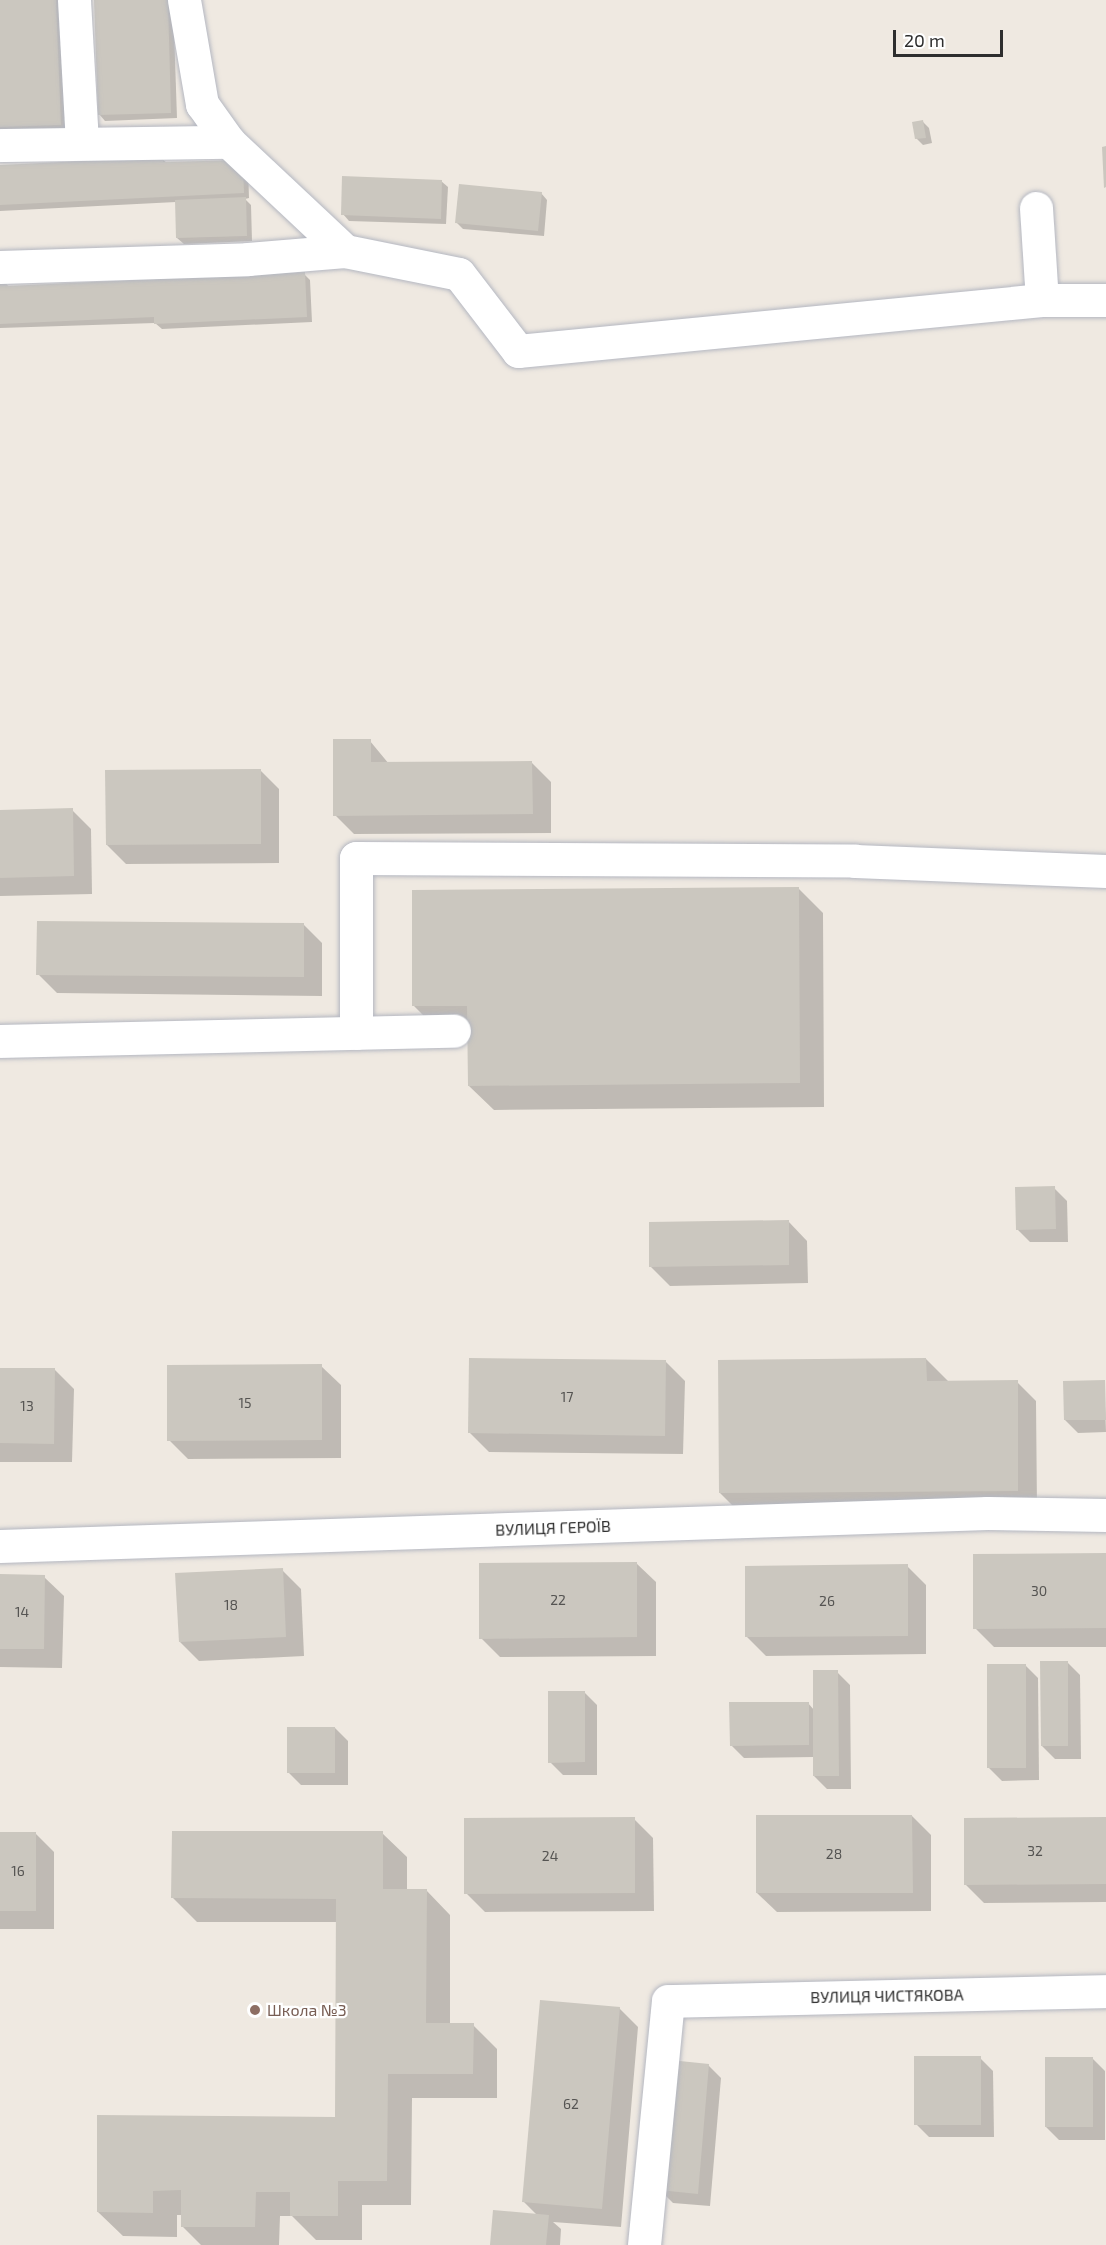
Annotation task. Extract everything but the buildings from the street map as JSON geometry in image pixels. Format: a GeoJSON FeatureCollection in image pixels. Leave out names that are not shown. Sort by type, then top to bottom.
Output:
{"type":"FeatureCollection","features":[{"type":"Feature","properties":{"kind":"street"},"geometry":{"type":"LineString","coordinates":[[74,0],[82,142]]}},
{"type":"Feature","properties":{"kind":"street"},"geometry":{"type":"LineString","coordinates":[[184,0],[202,104],[229,142],[345,251]]}},
{"type":"Feature","properties":{"kind":"street"},"geometry":{"type":"LineString","coordinates":[[0,145],[82,142],[229,142]]}},
{"type":"Feature","properties":{"kind":"street"},"geometry":{"type":"LineString","coordinates":[[1036,208],[1042,300]]}},
{"type":"Feature","properties":{"kind":"street"},"geometry":{"type":"LineString","coordinates":[[0,267],[248,259],[345,251],[459,274],[519,351],[1042,300],[1106,300]]}},
{"type":"Feature","properties":{"kind":"street"},"geometry":{"type":"LineString","coordinates":[[356,1033],[356,858],[855,861],[1106,871]]}},
{"type":"Feature","properties":{"kind":"street"},"geometry":{"type":"LineString","coordinates":[[0,1041],[454,1031]]}},
{"type":"Feature","properties":{"kind":"street","name":"ВУЛИЦЯ ГЕРОЇВ"},"geometry":{"type":"LineString","coordinates":[[0,1546],[987,1513],[1106,1515]]}},
{"type":"Feature","properties":{"kind":"street","name":"ВУЛИЦЯ ЧИСТЯКОВА"},"geometry":{"type":"LineString","coordinates":[[644,2245],[668,2001],[1106,1991]]}},
{"type":"Feature","properties":{"kind":"place","name":"Школа №3"},"geometry":{"type":"Point","coordinates":[255,2010]}}]}
